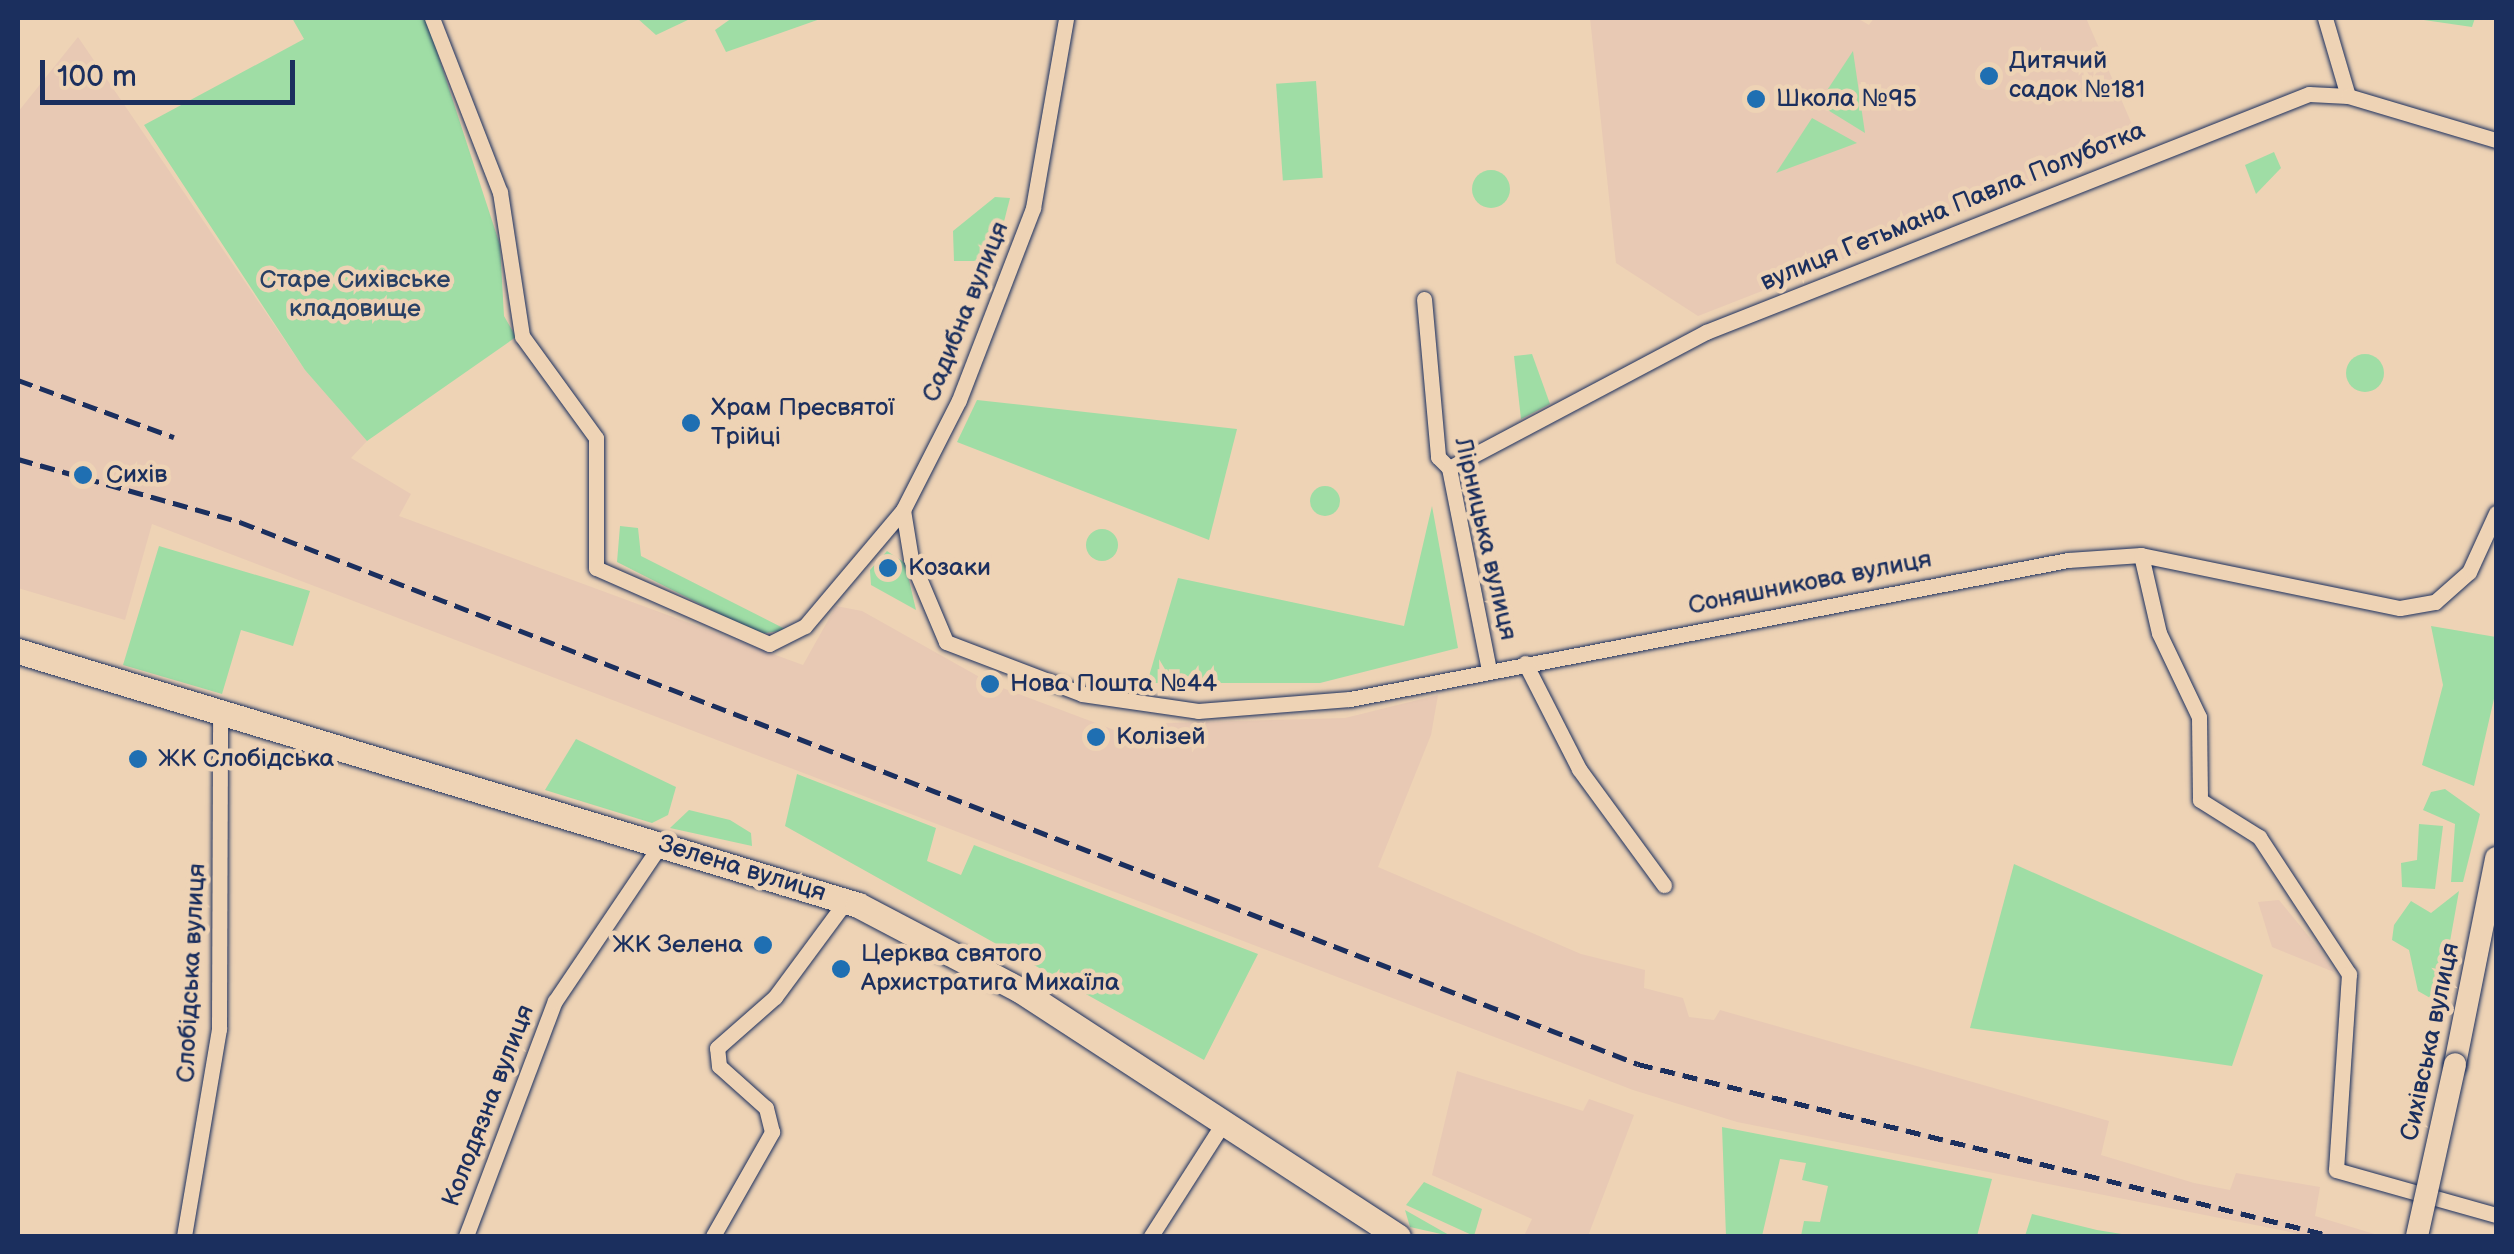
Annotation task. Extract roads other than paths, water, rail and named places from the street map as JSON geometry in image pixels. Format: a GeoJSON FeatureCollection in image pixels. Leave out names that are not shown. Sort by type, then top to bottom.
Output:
{"type":"FeatureCollection","features":[{"type":"Feature","properties":{"kind":"main road","name":"Зелена вулиця"},"geometry":{"type":"LineString","coordinates":[[18,651],[846,901],[984,968],[1398,1236]]}},
{"type":"Feature","properties":{"kind":"main road","name":"Сихівська вулиця"},"geometry":{"type":"LineString","coordinates":[[2417,1236],[2496,858]]}},
{"type":"Feature","properties":{"kind":"street","name":"Садибна вулиця"},"geometry":{"type":"LineString","coordinates":[[432,18],[500,192],[522,336],[596,438],[596,568],[769,644],[795,634],[903,510],[1012,276],[1043,168],[1066,18]]}},
{"type":"Feature","properties":{"kind":"street"},"geometry":{"type":"LineString","coordinates":[[2326,18],[2348,96]]}},
{"type":"Feature","properties":{"kind":"street","name":"вулиця Гетьмана Павла Полуботка"},"geometry":{"type":"LineString","coordinates":[[1449,468],[1706,332],[2309,94],[2348,96],[2496,140]]}},
{"type":"Feature","properties":{"kind":"street","name":"Лірницька вулиця"},"geometry":{"type":"LineString","coordinates":[[1424,299],[1438,457],[1449,468],[1489,670]]}},
{"type":"Feature","properties":{"kind":"street"},"geometry":{"type":"LineString","coordinates":[[903,510],[912,560],[946,642],[1082,694],[1146,708],[1252,710],[1489,670]]}},
{"type":"Feature","properties":{"kind":"street","name":"Соняшникова вулиця"},"geometry":{"type":"LineString","coordinates":[[1489,670],[2068,560],[2141,555],[2400,608],[2436,602],[2470,572],[2496,514]]}},
{"type":"Feature","properties":{"kind":"street"},"geometry":{"type":"LineString","coordinates":[[2141,555],[2159,634],[2199,716],[2200,800],[2258,836],[2349,974],[2339,1130],[2342,1176],[2496,1215]]}},
{"type":"Feature","properties":{"kind":"street","name":"Лірницька вулиця"},"geometry":{"type":"LineString","coordinates":[[1526,663],[1579,769],[1664,885]]}},
{"type":"Feature","properties":{"kind":"street","name":"Слобідська вулиця"},"geometry":{"type":"LineString","coordinates":[[184,1236],[219,1030],[220,711]]}},
{"type":"Feature","properties":{"kind":"street","name":"Колодязна вулиця"},"geometry":{"type":"LineString","coordinates":[[466,1236],[550,1010],[661,844]]}},
{"type":"Feature","properties":{"kind":"street"},"geometry":{"type":"LineString","coordinates":[[712,1236],[772,1132],[766,1108],[720,1066],[717,1048],[775,997],[846,901]]}},
{"type":"Feature","properties":{"kind":"street"},"geometry":{"type":"LineString","coordinates":[[1151,1236],[1222,1125]]}},
{"type":"Feature","properties":{"kind":"railway"},"geometry":{"type":"LineString","coordinates":[[18,380],[174,437]]}},
{"type":"Feature","properties":{"kind":"railway"},"geometry":{"type":"LineString","coordinates":[[18,459],[240,522],[1638,1064],[2332,1236]]}},
{"type":"Feature","properties":{"kind":"place","name":"Дитячий садок №181"},"geometry":{"type":"Point","coordinates":[1989,76]}},
{"type":"Feature","properties":{"kind":"place","name":"Школа №95"},"geometry":{"type":"Point","coordinates":[1756,99]}},
{"type":"Feature","properties":{"kind":"place","name":"Храм Пресвятої Трійці"},"geometry":{"type":"Point","coordinates":[691,423]}},
{"type":"Feature","properties":{"kind":"place","name":"Сихів"},"geometry":{"type":"Point","coordinates":[83,475]}},
{"type":"Feature","properties":{"kind":"place","name":"Козаки"},"geometry":{"type":"Point","coordinates":[888,568]}},
{"type":"Feature","properties":{"kind":"place","name":"Нова Пошта №44"},"geometry":{"type":"Point","coordinates":[990,684]}},
{"type":"Feature","properties":{"kind":"place","name":"Колізей"},"geometry":{"type":"Point","coordinates":[1096,737]}},
{"type":"Feature","properties":{"kind":"place","name":"ЖК Слобідська"},"geometry":{"type":"Point","coordinates":[138,759]}},
{"type":"Feature","properties":{"kind":"place","name":"ЖК Зелена"},"geometry":{"type":"Point","coordinates":[763,945]}},
{"type":"Feature","properties":{"kind":"place","name":"Церква святого Архистратига Михаїла"},"geometry":{"type":"Point","coordinates":[841,969]}},
{"type":"Feature","properties":{"kind":"park label","name":"Старе Сихівське кладовище"},"geometry":{"type":"Point","coordinates":[355,296]}}]}
